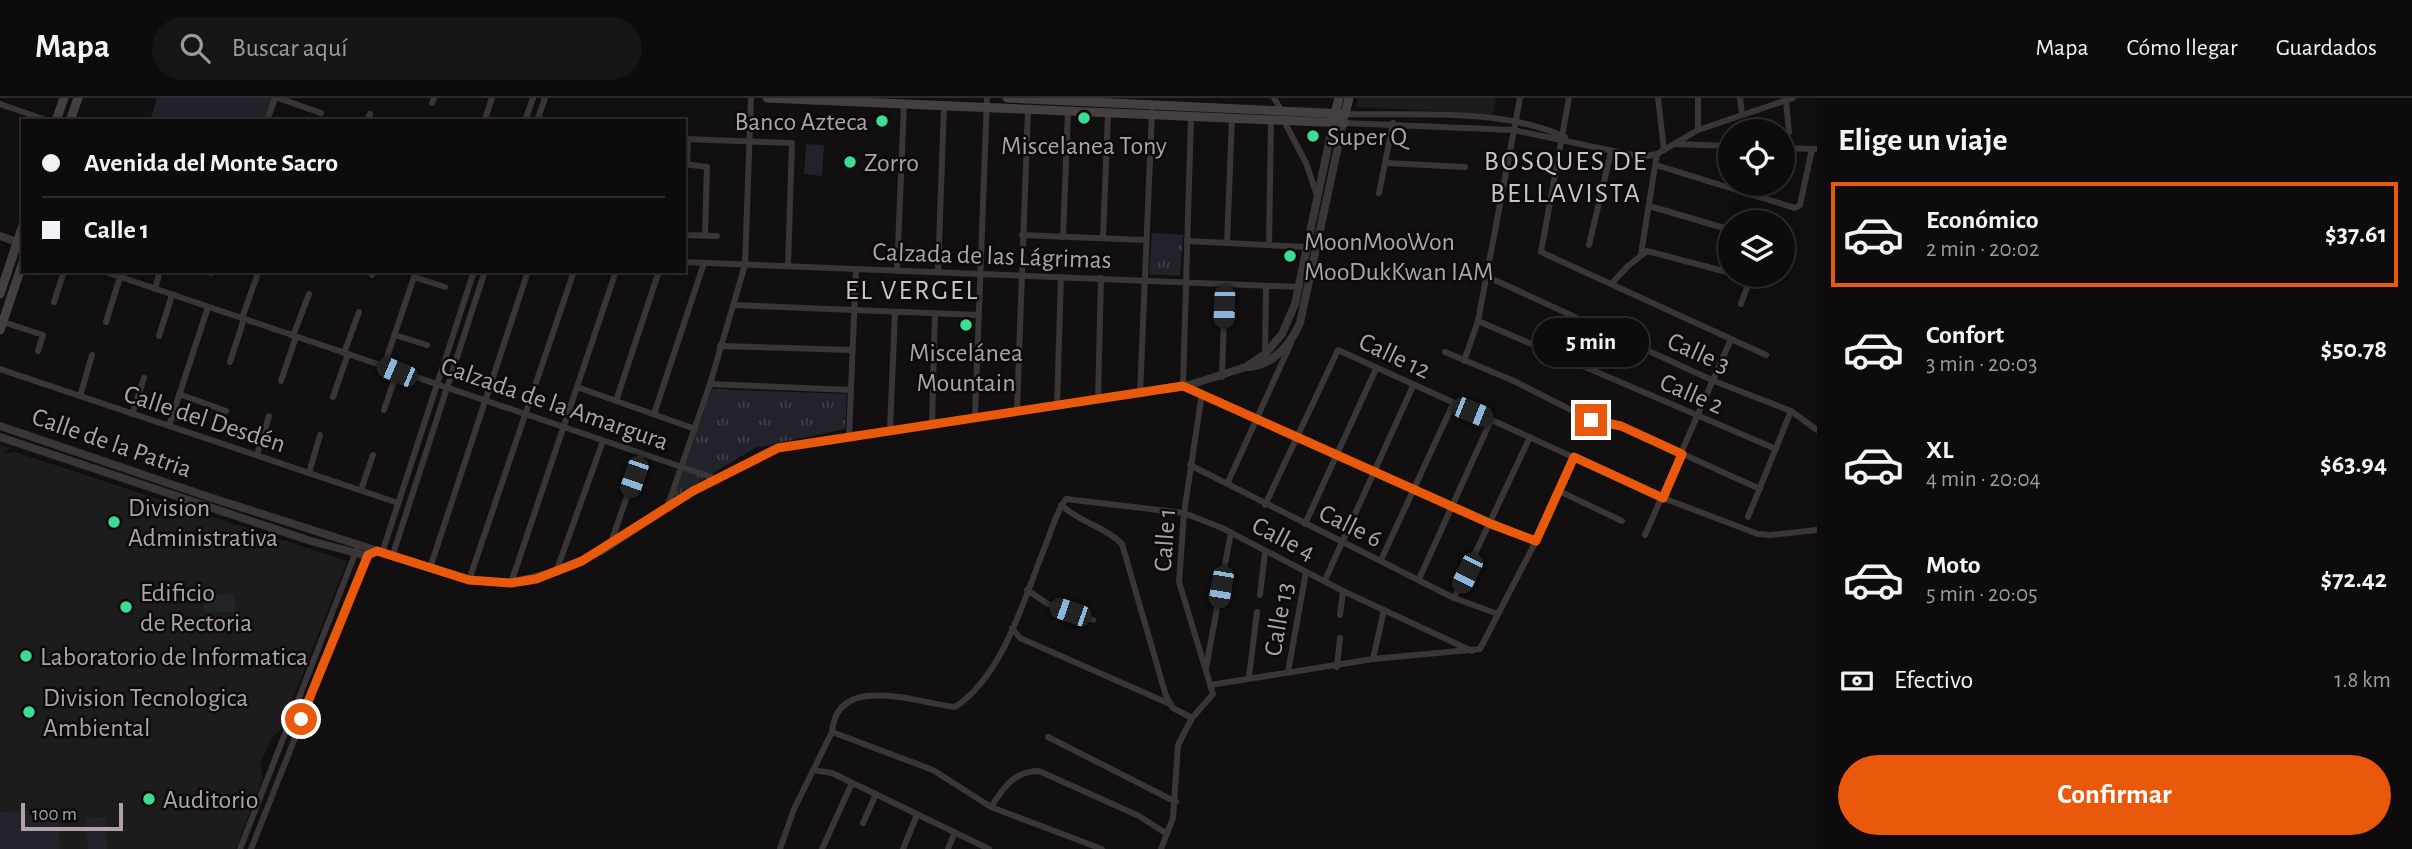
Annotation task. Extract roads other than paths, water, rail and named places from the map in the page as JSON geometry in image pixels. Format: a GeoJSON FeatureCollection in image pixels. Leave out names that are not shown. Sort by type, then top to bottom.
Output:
{"type":"FeatureCollection","features":[{"type":"Feature","properties":{"kind":"main road"},"geometry":{"type":"LineString","coordinates":[[57,119],[64,98]]}},
{"type":"Feature","properties":{"kind":"main road"},"geometry":{"type":"LineString","coordinates":[[71,119],[78,98]]}},
{"type":"Feature","properties":{"kind":"main road"},"geometry":{"type":"LineString","coordinates":[[767,98],[944,106],[987,103],[1028,110],[1108,113],[1152,110],[1281,110],[1339,118]]}},
{"type":"Feature","properties":{"kind":"main road"},"geometry":{"type":"LineString","coordinates":[[1007,98],[1152,110],[1191,117],[1284,121],[1339,118]]}},
{"type":"Feature","properties":{"kind":"main road"},"geometry":{"type":"LineString","coordinates":[[1339,98],[1339,118]]}},
{"type":"Feature","properties":{"kind":"main road"},"geometry":{"type":"LineString","coordinates":[[1339,118],[1349,98]]}},
{"type":"Feature","properties":{"kind":"main road"},"geometry":{"type":"LineString","coordinates":[[0,294],[21,232]]}},
{"type":"Feature","properties":{"kind":"main road"},"geometry":{"type":"LineString","coordinates":[[1,326],[21,268]]}},
{"type":"Feature","properties":{"kind":"street"},"geometry":{"type":"LineString","coordinates":[[268,119],[276,98],[321,113]]}},
{"type":"Feature","properties":{"kind":"street"},"geometry":{"type":"LineString","coordinates":[[485,118],[492,98]]}},
{"type":"Feature","properties":{"kind":"street"},"geometry":{"type":"LineString","coordinates":[[526,119],[533,98]]}},
{"type":"Feature","properties":{"kind":"street"},"geometry":{"type":"LineString","coordinates":[[538,119],[545,98]]}},
{"type":"Feature","properties":{"kind":"street"},"geometry":{"type":"LineString","coordinates":[[667,508],[710,384],[745,265],[751,98]]}},
{"type":"Feature","properties":{"kind":"street"},"geometry":{"type":"LineString","coordinates":[[1274,98],[1281,110]]}},
{"type":"Feature","properties":{"kind":"street"},"geometry":{"type":"LineString","coordinates":[[1464,361],[1478,321],[1520,98]]}},
{"type":"Feature","properties":{"kind":"street"},"geometry":{"type":"LineString","coordinates":[[1570,98],[1541,252],[1766,355]]}},
{"type":"Feature","properties":{"kind":"street"},"geometry":{"type":"LineString","coordinates":[[1641,254],[1660,152],[1658,98]]}},
{"type":"Feature","properties":{"kind":"street"},"geometry":{"type":"LineString","coordinates":[[1740,98],[1742,114]]}},
{"type":"Feature","properties":{"kind":"street"},"geometry":{"type":"LineString","coordinates":[[1339,118],[1480,118],[1611,152],[1642,157],[1660,152],[1698,130],[1790,99],[1789,119]]}},
{"type":"Feature","properties":{"kind":"street"},"geometry":{"type":"LineString","coordinates":[[1698,130],[1699,100]]}},
{"type":"Feature","properties":{"kind":"street"},"geometry":{"type":"LineString","coordinates":[[975,416],[987,103]]}},
{"type":"Feature","properties":{"kind":"street"},"geometry":{"type":"LineString","coordinates":[[0,104],[42,119]]}},
{"type":"Feature","properties":{"kind":"street"},"geometry":{"type":"LineString","coordinates":[[897,271],[904,104]]}},
{"type":"Feature","properties":{"kind":"street"},"geometry":{"type":"LineString","coordinates":[[938,272],[944,106]]}},
{"type":"Feature","properties":{"kind":"street"},"geometry":{"type":"LineString","coordinates":[[1017,410],[1028,110]]}},
{"type":"Feature","properties":{"kind":"street"},"geometry":{"type":"LineString","coordinates":[[1139,394],[1142,280],[1152,110]]}},
{"type":"Feature","properties":{"kind":"street"},"geometry":{"type":"LineString","coordinates":[[1063,237],[1068,111]]}},
{"type":"Feature","properties":{"kind":"street"},"geometry":{"type":"LineString","coordinates":[[1103,238],[1108,113]]}},
{"type":"Feature","properties":{"kind":"street"},"geometry":{"type":"LineString","coordinates":[[1183,386],[1191,117]]}},
{"type":"Feature","properties":{"kind":"street"},"geometry":{"type":"LineString","coordinates":[[1227,243],[1232,118]]}},
{"type":"Feature","properties":{"kind":"street"},"geometry":{"type":"LineString","coordinates":[[1339,118],[1393,124],[1513,126]]}},
{"type":"Feature","properties":{"kind":"street"},"geometry":{"type":"LineString","coordinates":[[1246,367],[1265,354],[1289,321],[1339,118]]}},
{"type":"Feature","properties":{"kind":"street"},"geometry":{"type":"LineString","coordinates":[[1228,482],[1258,421],[1293,338],[1308,290],[1339,118]]}},
{"type":"Feature","properties":{"kind":"street"},"geometry":{"type":"LineString","coordinates":[[1269,245],[1271,120]]}},
{"type":"Feature","properties":{"kind":"street"},"geometry":{"type":"LineString","coordinates":[[1284,121],[1306,163],[1318,199]]}},
{"type":"Feature","properties":{"kind":"street"},"geometry":{"type":"LineString","coordinates":[[1380,193],[1393,124]]}},
{"type":"Feature","properties":{"kind":"street"},"geometry":{"type":"LineString","coordinates":[[705,235],[706,167],[686,164],[686,139],[792,143],[788,266]]}},
{"type":"Feature","properties":{"kind":"street"},"geometry":{"type":"LineString","coordinates":[[1673,144],[1718,146]]}},
{"type":"Feature","properties":{"kind":"street"},"geometry":{"type":"LineString","coordinates":[[1656,166],[1795,208],[1800,205],[1814,149],[1795,148]]}},
{"type":"Feature","properties":{"kind":"street"},"geometry":{"type":"LineString","coordinates":[[1589,245],[1611,152]]}},
{"type":"Feature","properties":{"kind":"street"},"geometry":{"type":"LineString","coordinates":[[1386,163],[1465,167]]}},
{"type":"Feature","properties":{"kind":"street"},"geometry":{"type":"LineString","coordinates":[[1648,206],[1718,226]]}},
{"type":"Feature","properties":{"kind":"street"},"geometry":{"type":"LineString","coordinates":[[686,235],[717,236]]}},
{"type":"Feature","properties":{"kind":"street"},"geometry":{"type":"LineString","coordinates":[[1022,235],[1145,240]]}},
{"type":"Feature","properties":{"kind":"street"},"geometry":{"type":"LineString","coordinates":[[0,236],[18,242]]}},
{"type":"Feature","properties":{"kind":"street"},"geometry":{"type":"LineString","coordinates":[[1187,241],[1307,247]]}},
{"type":"Feature","properties":{"kind":"street"},"geometry":{"type":"LineString","coordinates":[[1611,284],[1641,254],[1654,252],[1718,269]]}},
{"type":"Feature","properties":{"kind":"street","name":"Calzada de las Lágrimas"},"geometry":{"type":"LineString","coordinates":[[686,262],[1299,287]]}},
{"type":"Feature","properties":{"kind":"street"},"geometry":{"type":"LineString","coordinates":[[654,414],[704,263]]}},
{"type":"Feature","properties":{"kind":"street"},"geometry":{"type":"LineString","coordinates":[[849,437],[856,269]]}},
{"type":"Feature","properties":{"kind":"street"},"geometry":{"type":"LineString","coordinates":[[54,302],[63,273]]}},
{"type":"Feature","properties":{"kind":"street"},"geometry":{"type":"LineString","coordinates":[[155,289],[159,273]]}},
{"type":"Feature","properties":{"kind":"street"},"geometry":{"type":"LineString","coordinates":[[251,849],[374,552],[398,503],[473,273]]}},
{"type":"Feature","properties":{"kind":"street"},"geometry":{"type":"LineString","coordinates":[[392,556],[484,273]]}},
{"type":"Feature","properties":{"kind":"street"},"geometry":{"type":"LineString","coordinates":[[430,568],[527,273]]}},
{"type":"Feature","properties":{"kind":"street"},"geometry":{"type":"LineString","coordinates":[[469,580],[573,273]]}},
{"type":"Feature","properties":{"kind":"street"},"geometry":{"type":"LineString","coordinates":[[511,583],[616,273]]}},
{"type":"Feature","properties":{"kind":"street"},"geometry":{"type":"LineString","coordinates":[[616,401],[658,273]]}},
{"type":"Feature","properties":{"kind":"street"},"geometry":{"type":"LineString","coordinates":[[384,366],[415,274],[445,287]]}},
{"type":"Feature","properties":{"kind":"street"},"geometry":{"type":"LineString","coordinates":[[106,322],[123,276]]}},
{"type":"Feature","properties":{"kind":"street","name":"Calzada de la Amargura"},"geometry":{"type":"LineString","coordinates":[[123,276],[437,386],[717,479]]}},
{"type":"Feature","properties":{"kind":"street"},"geometry":{"type":"LineString","coordinates":[[230,362],[257,276]]}},
{"type":"Feature","properties":{"kind":"street","name":"Calle 3"},"geometry":{"type":"LineString","coordinates":[[1486,276],[1714,381],[1791,411],[1817,430]]}},
{"type":"Feature","properties":{"kind":"street"},"geometry":{"type":"LineString","coordinates":[[1057,405],[1061,277]]}},
{"type":"Feature","properties":{"kind":"street"},"geometry":{"type":"LineString","coordinates":[[1098,399],[1101,278]]}},
{"type":"Feature","properties":{"kind":"street"},"geometry":{"type":"LineString","coordinates":[[1222,377],[1226,285]]}},
{"type":"Feature","properties":{"kind":"street"},"geometry":{"type":"LineString","coordinates":[[1265,354],[1266,286]]}},
{"type":"Feature","properties":{"kind":"street"},"geometry":{"type":"LineString","coordinates":[[1741,304],[1747,287]]}},
{"type":"Feature","properties":{"kind":"street"},"geometry":{"type":"LineString","coordinates":[[281,382],[309,294]]}},
{"type":"Feature","properties":{"kind":"street"},"geometry":{"type":"LineString","coordinates":[[159,336],[173,295]]}},
{"type":"Feature","properties":{"kind":"street"},"geometry":{"type":"LineString","coordinates":[[734,305],[978,315]]}},
{"type":"Feature","properties":{"kind":"street"},"geometry":{"type":"LineString","coordinates":[[169,426],[208,307]]}},
{"type":"Feature","properties":{"kind":"street"},"geometry":{"type":"LineString","coordinates":[[333,397],[359,312]]}},
{"type":"Feature","properties":{"kind":"street"},"geometry":{"type":"LineString","coordinates":[[890,430],[895,312]]}},
{"type":"Feature","properties":{"kind":"street"},"geometry":{"type":"LineString","coordinates":[[932,424],[935,313]]}},
{"type":"Feature","properties":{"kind":"street","name":"Calle 2"},"geometry":{"type":"LineString","coordinates":[[1478,321],[1776,449]]}},
{"type":"Feature","properties":{"kind":"street"},"geometry":{"type":"LineString","coordinates":[[1,326],[43,335],[38,351]]}},
{"type":"Feature","properties":{"kind":"street"},"geometry":{"type":"LineString","coordinates":[[395,335],[428,345]]}},
{"type":"Feature","properties":{"kind":"street"},"geometry":{"type":"LineString","coordinates":[[374,552],[469,580],[511,583],[556,572],[610,545],[717,479],[778,448],[1183,386],[1268,362],[1293,338]]}},
{"type":"Feature","properties":{"kind":"street"},"geometry":{"type":"LineString","coordinates":[[1645,535],[1699,418],[1731,339]]}},
{"type":"Feature","properties":{"kind":"street"},"geometry":{"type":"LineString","coordinates":[[720,346],[852,350]]}},
{"type":"Feature","properties":{"kind":"street","name":"Calle 12"},"geometry":{"type":"LineString","coordinates":[[1298,439],[1338,351],[1663,498],[1763,535],[1817,530]]}},
{"type":"Feature","properties":{"kind":"street"},"geometry":{"type":"LineString","coordinates":[[1445,352],[1514,381],[1591,420],[1621,426],[1760,489]]}},
{"type":"Feature","properties":{"kind":"street"},"geometry":{"type":"LineString","coordinates":[[80,396],[92,355]]}},
{"type":"Feature","properties":{"kind":"street","name":"Calle del Desdén"},"geometry":{"type":"LineString","coordinates":[[0,369],[398,503]]}},
{"type":"Feature","properties":{"kind":"street"},"geometry":{"type":"LineString","coordinates":[[1305,524],[1376,369]]}},
{"type":"Feature","properties":{"kind":"street"},"geometry":{"type":"LineString","coordinates":[[384,410],[397,372]]}},
{"type":"Feature","properties":{"kind":"street"},"geometry":{"type":"LineString","coordinates":[[132,414],[144,378]]}},
{"type":"Feature","properties":{"kind":"street"},"geometry":{"type":"LineString","coordinates":[[710,384],[851,390]]}},
{"type":"Feature","properties":{"kind":"street"},"geometry":{"type":"LineString","coordinates":[[1183,386],[1491,524],[1536,541]]}},
{"type":"Feature","properties":{"kind":"street"},"geometry":{"type":"LineString","coordinates":[[1325,580],[1413,386]]}},
{"type":"Feature","properties":{"kind":"street"},"geometry":{"type":"LineString","coordinates":[[577,387],[695,429]]}},
{"type":"Feature","properties":{"kind":"street"},"geometry":{"type":"LineString","coordinates":[[179,394],[226,411]]}},
{"type":"Feature","properties":{"kind":"street","name":"Calle 1"},"geometry":{"type":"LineString","coordinates":[[1202,394],[1184,513],[1179,582],[1210,685]]}},
{"type":"Feature","properties":{"kind":"street"},"geometry":{"type":"LineString","coordinates":[[1381,561],[1453,404]]}},
{"type":"Feature","properties":{"kind":"street"},"geometry":{"type":"LineString","coordinates":[[1748,517],[1791,411]]}},
{"type":"Feature","properties":{"kind":"street"},"geometry":{"type":"LineString","coordinates":[[257,455],[269,416]]}},
{"type":"Feature","properties":{"kind":"street"},"geometry":{"type":"LineString","coordinates":[[1419,579],[1492,420]]}},
{"type":"Feature","properties":{"kind":"street","name":"Calle de la Patria"},"geometry":{"type":"LineString","coordinates":[[0,426],[212,498],[359,544],[374,552]]}},
{"type":"Feature","properties":{"kind":"street"},"geometry":{"type":"LineString","coordinates":[[309,473],[320,435]]}},
{"type":"Feature","properties":{"kind":"street","name":"Calle de la Patria"},"geometry":{"type":"LineString","coordinates":[[0,437],[177,498],[356,554],[374,552]]}},
{"type":"Feature","properties":{"kind":"street"},"geometry":{"type":"LineString","coordinates":[[1454,598],[1530,437]]}},
{"type":"Feature","properties":{"kind":"street"},"geometry":{"type":"LineString","coordinates":[[1265,505],[1298,439]]}},
{"type":"Feature","properties":{"kind":"street"},"geometry":{"type":"LineString","coordinates":[[556,572],[603,441]]}},
{"type":"Feature","properties":{"kind":"street"},"geometry":{"type":"LineString","coordinates":[[610,545],[642,454]]}},
{"type":"Feature","properties":{"kind":"street"},"geometry":{"type":"LineString","coordinates":[[361,490],[373,455]]}},
{"type":"Feature","properties":{"kind":"street"},"geometry":{"type":"LineString","coordinates":[[1161,849],[1175,802],[1178,745],[1192,718],[1212,698],[1210,685],[1248,677],[1337,667],[1373,659],[1480,649],[1536,541],[1574,457]]}},
{"type":"Feature","properties":{"kind":"street","name":"Calle 6"},"geometry":{"type":"LineString","coordinates":[[1190,465],[1454,598],[1498,614]]}},
{"type":"Feature","properties":{"kind":"street"},"geometry":{"type":"LineString","coordinates":[[1559,491],[1622,521]]}},
{"type":"Feature","properties":{"kind":"street"},"geometry":{"type":"LineString","coordinates":[[780,849],[832,732],[833,717],[842,703],[862,696],[903,698],[956,707],[969,698],[986,678],[1012,628],[1064,502],[1081,520],[1113,535],[1122,544],[1171,704]]}},
{"type":"Feature","properties":{"kind":"street","name":"Calle 4"},"geometry":{"type":"LineString","coordinates":[[1064,502],[1184,513],[1231,532],[1343,591],[1472,651]]}},
{"type":"Feature","properties":{"kind":"street"},"geometry":{"type":"LineString","coordinates":[[1206,670],[1231,532]]}},
{"type":"Feature","properties":{"kind":"street"},"geometry":{"type":"LineString","coordinates":[[240,849],[359,544]]}},
{"type":"Feature","properties":{"kind":"street"},"geometry":{"type":"LineString","coordinates":[[1260,595],[1265,552]]}},
{"type":"Feature","properties":{"kind":"street","name":"Calle 13"},"geometry":{"type":"LineString","coordinates":[[1288,672],[1306,572]]}},
{"type":"Feature","properties":{"kind":"street"},"geometry":{"type":"LineString","coordinates":[[1027,590],[1048,604],[1093,620]]}},
{"type":"Feature","properties":{"kind":"street"},"geometry":{"type":"LineString","coordinates":[[1339,615],[1343,591]]}},
{"type":"Feature","properties":{"kind":"street"},"geometry":{"type":"LineString","coordinates":[[1373,659],[1384,610]]}},
{"type":"Feature","properties":{"kind":"street"},"geometry":{"type":"LineString","coordinates":[[1248,677],[1257,612]]}},
{"type":"Feature","properties":{"kind":"street"},"geometry":{"type":"LineString","coordinates":[[1012,628],[1020,638],[1171,704],[1192,718]]}},
{"type":"Feature","properties":{"kind":"street"},"geometry":{"type":"LineString","coordinates":[[1337,667],[1339,638]]}},
{"type":"Feature","properties":{"kind":"street"},"geometry":{"type":"LineString","coordinates":[[832,732],[933,770],[991,807],[1102,849]]}},
{"type":"Feature","properties":{"kind":"street"},"geometry":{"type":"LineString","coordinates":[[1048,737],[1175,802]]}},
{"type":"Feature","properties":{"kind":"street"},"geometry":{"type":"LineString","coordinates":[[813,770],[832,773],[989,849]]}},
{"type":"Feature","properties":{"kind":"street"},"geometry":{"type":"LineString","coordinates":[[991,807],[1006,783],[1030,771],[1039,771],[1139,816],[1167,834]]}},
{"type":"Feature","properties":{"kind":"street"},"geometry":{"type":"LineString","coordinates":[[822,849],[852,783]]}},
{"type":"Feature","properties":{"kind":"street"},"geometry":{"type":"LineString","coordinates":[[863,823],[876,794]]}},
{"type":"Feature","properties":{"kind":"street"},"geometry":{"type":"LineString","coordinates":[[903,849],[917,815]]}},
{"type":"Feature","properties":{"kind":"street"},"geometry":{"type":"LineString","coordinates":[[948,849],[954,834]]}},
{"type":"Feature","properties":{"kind":"place","name":"Miscelanea Tony"},"geometry":{"type":"Point","coordinates":[1084,118]}},
{"type":"Feature","properties":{"kind":"place","name":"Banco Azteca"},"geometry":{"type":"Point","coordinates":[882,121]}},
{"type":"Feature","properties":{"kind":"place","name":"Super Q"},"geometry":{"type":"Point","coordinates":[1313,136]}},
{"type":"Feature","properties":{"kind":"place","name":"Zorro"},"geometry":{"type":"Point","coordinates":[850,162]}},
{"type":"Feature","properties":{"kind":"place","name":"MoonMooWon MooDukKwan IAM"},"geometry":{"type":"Point","coordinates":[1290,256]}},
{"type":"Feature","properties":{"kind":"place","name":"Miscelánea Mountain"},"geometry":{"type":"Point","coordinates":[966,325]}},
{"type":"Feature","properties":{"kind":"place","name":"Division Administrativa"},"geometry":{"type":"Point","coordinates":[114,522]}},
{"type":"Feature","properties":{"kind":"place","name":"Edificio de Rectoria"},"geometry":{"type":"Point","coordinates":[126,607]}},
{"type":"Feature","properties":{"kind":"place","name":"Laboratorio de Informatica"},"geometry":{"type":"Point","coordinates":[26,656]}},
{"type":"Feature","properties":{"kind":"place","name":"Division Tecnologica Ambiental"},"geometry":{"type":"Point","coordinates":[29,712]}},
{"type":"Feature","properties":{"kind":"place","name":"Auditorio"},"geometry":{"type":"Point","coordinates":[149,799]}},
{"type":"Feature","properties":{"kind":"district","name":"BOSQUES DE BELLAVISTA"},"geometry":{"type":"Point","coordinates":[1566,176]}},
{"type":"Feature","properties":{"kind":"district","name":"EL VERGEL"},"geometry":{"type":"Point","coordinates":[912,289]}}]}
